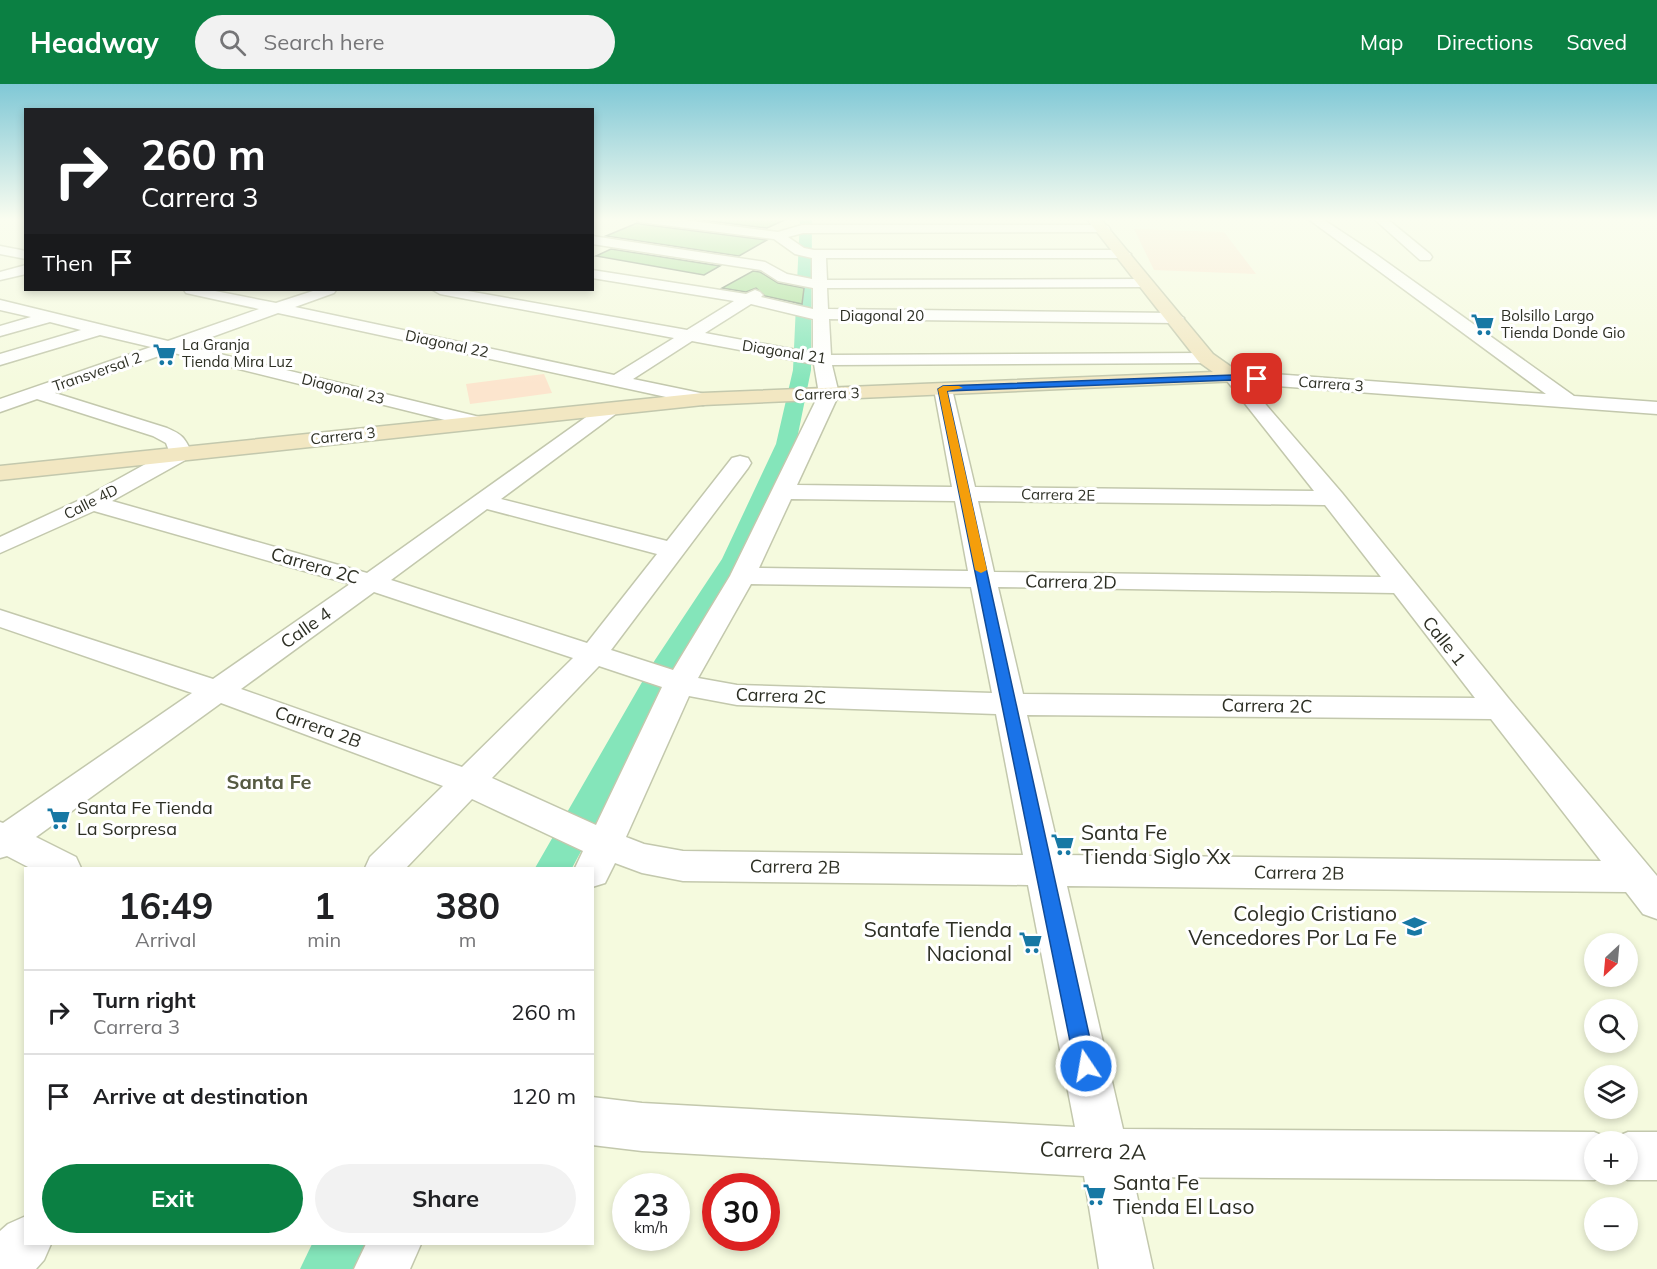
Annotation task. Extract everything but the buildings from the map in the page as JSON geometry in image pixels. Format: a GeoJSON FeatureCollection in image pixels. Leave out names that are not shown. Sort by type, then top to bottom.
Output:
{"type":"FeatureCollection","features":[{"type":"Feature","properties":{"kind":"street"},"geometry":{"type":"LineString","coordinates":[[779,273],[791,280],[818,284],[1145,283]]}},
{"type":"Feature","properties":{"kind":"street"},"geometry":{"type":"LineString","coordinates":[[598,852],[675,682],[743,576],[782,492],[823,394],[816,359],[812,315],[818,273]]}},
{"type":"Feature","properties":{"kind":"street"},"geometry":{"type":"LineString","coordinates":[[1138,273],[1206,358],[1233,377]]}},
{"type":"Feature","properties":{"kind":"street"},"geometry":{"type":"LineString","coordinates":[[1393,273],[1568,401]]}},
{"type":"Feature","properties":{"kind":"street","name":"Diagonal 20"},"geometry":{"type":"LineString","coordinates":[[594,274],[749,299],[812,315],[1176,318]]}},
{"type":"Feature","properties":{"kind":"street"},"geometry":{"type":"LineString","coordinates":[[618,380],[749,299],[791,280]]}},
{"type":"Feature","properties":{"kind":"street","name":"Diagonal 22"},"geometry":{"type":"LineString","coordinates":[[196,291],[703,399]]}},
{"type":"Feature","properties":{"kind":"street","name":"Transversal 2"},"geometry":{"type":"LineString","coordinates":[[0,406],[326,291]]}},
{"type":"Feature","properties":{"kind":"street","name":"Diagonal 21"},"geometry":{"type":"LineString","coordinates":[[445,291],[816,359],[1206,358]]}},
{"type":"Feature","properties":{"kind":"street","name":"Diagonal 23"},"geometry":{"type":"LineString","coordinates":[[2,306],[477,422]]}},
{"type":"Feature","properties":{"kind":"street"},"geometry":{"type":"LineString","coordinates":[[0,331],[47,317]]}},
{"type":"Feature","properties":{"kind":"street"},"geometry":{"type":"LineString","coordinates":[[0,360],[99,329]]}},
{"type":"Feature","properties":{"kind":"street","name":"Carrera 3"},"geometry":{"type":"LineString","coordinates":[[0,473],[703,399],[1233,377],[1657,408]]}},
{"type":"Feature","properties":{"kind":"street","name":"Calle 1"},"geometry":{"type":"LineString","coordinates":[[1233,377],[1334,498],[1400,585],[1646,890]]}},
{"type":"Feature","properties":{"kind":"street"},"geometry":{"type":"LineString","coordinates":[[943,389],[1104,1153],[1126,1269]]}},
{"type":"Feature","properties":{"kind":"street"},"geometry":{"type":"LineString","coordinates":[[36,393],[160,432],[175,439],[181,453]]}},
{"type":"Feature","properties":{"kind":"street","name":"Calle 4"},"geometry":{"type":"LineString","coordinates":[[2,840],[371,582],[610,409]]}},
{"type":"Feature","properties":{"kind":"street","name":"Calle 4D"},"geometry":{"type":"LineString","coordinates":[[0,546],[92,503],[181,453]]}},
{"type":"Feature","properties":{"kind":"street"},"geometry":{"type":"LineString","coordinates":[[384,867],[592,656],[740,463]]}},
{"type":"Feature","properties":{"kind":"street","name":"Carrera 2E"},"geometry":{"type":"LineString","coordinates":[[782,492],[1334,498]]}},
{"type":"Feature","properties":{"kind":"street"},"geometry":{"type":"LineString","coordinates":[[482,501],[673,550]]}},
{"type":"Feature","properties":{"kind":"street","name":"Carrera 2C"},"geometry":{"type":"LineString","coordinates":[[92,503],[371,582],[592,656],[706,691],[737,695],[1009,704],[1499,709]]}},
{"type":"Feature","properties":{"kind":"street","name":"Carrera 2D"},"geometry":{"type":"LineString","coordinates":[[743,576],[1400,585]]}},
{"type":"Feature","properties":{"kind":"street","name":"Carrera 2B"},"geometry":{"type":"LineString","coordinates":[[0,618],[217,691],[468,782],[548,819],[598,852],[683,866],[1044,869],[1646,890]]}},
{"type":"Feature","properties":{"kind":"street"},"geometry":{"type":"LineString","coordinates":[[2,840],[61,867]]}},
{"type":"Feature","properties":{"kind":"street","name":"Carrera 2A"},"geometry":{"type":"LineString","coordinates":[[594,1121],[642,1127],[1104,1153],[1584,1156]]}},
{"type":"Feature","properties":{"kind":"street"},"geometry":{"type":"LineString","coordinates":[[1638,1156],[1657,1156]]}},
{"type":"Feature","properties":{"kind":"street"},"geometry":{"type":"LineString","coordinates":[[0,1269],[24,1244]]}},
{"type":"Feature","properties":{"kind":"street"},"geometry":{"type":"LineString","coordinates":[[381,1269],[394,1245]]}},
{"type":"Feature","properties":{"kind":"shaded area"},"geometry":{"type":"Polygon","coordinates":[[[544,374],[552,393],[470,404],[466,384],[544,374]]]}},
{"type":"Feature","properties":{"kind":"waterway"},"geometry":{"type":"LineString","coordinates":[[554,867],[668,663],[735,559],[786,444],[802,370],[805,273]]}},
{"type":"Feature","properties":{"kind":"waterway"},"geometry":{"type":"LineString","coordinates":[[327,1269],[341,1245]]}},
{"type":"Feature","properties":{"kind":"slow traffic"},"geometry":{"type":"LineString","coordinates":[[959,388],[943,389],[981,570]]}},
{"type":"Feature","properties":{"kind":"place","name":"Bolsillo Largo Tienda Donde Gio"},"geometry":{"type":"Point","coordinates":[1483,325]}},
{"type":"Feature","properties":{"kind":"place","name":"La Granja Tienda Mira Luz"},"geometry":{"type":"Point","coordinates":[164,354]}},
{"type":"Feature","properties":{"kind":"place","name":"Santa Fe Tienda La Sorpresa"},"geometry":{"type":"Point","coordinates":[59,818]}},
{"type":"Feature","properties":{"kind":"place","name":"Santa Fe Tienda Siglo Xx"},"geometry":{"type":"Point","coordinates":[1063,845]}},
{"type":"Feature","properties":{"kind":"place","name":"Colegio Cristiano Vencedores Por La Fe"},"geometry":{"type":"Point","coordinates":[1415,926]}},
{"type":"Feature","properties":{"kind":"place","name":"Santafe Tienda Nacional"},"geometry":{"type":"Point","coordinates":[1030,942]}},
{"type":"Feature","properties":{"kind":"place","name":"Santa Fe Tienda El Laso"},"geometry":{"type":"Point","coordinates":[1095,1195]}},
{"type":"Feature","properties":{"kind":"district","name":"Santa Fe"},"geometry":{"type":"Point","coordinates":[269,782]}},
{"type":"Feature","properties":{"kind":"route"},"geometry":{"type":"LineString","coordinates":[[1086,1066],[943,389],[1233,377],[1257,379]]}}]}
